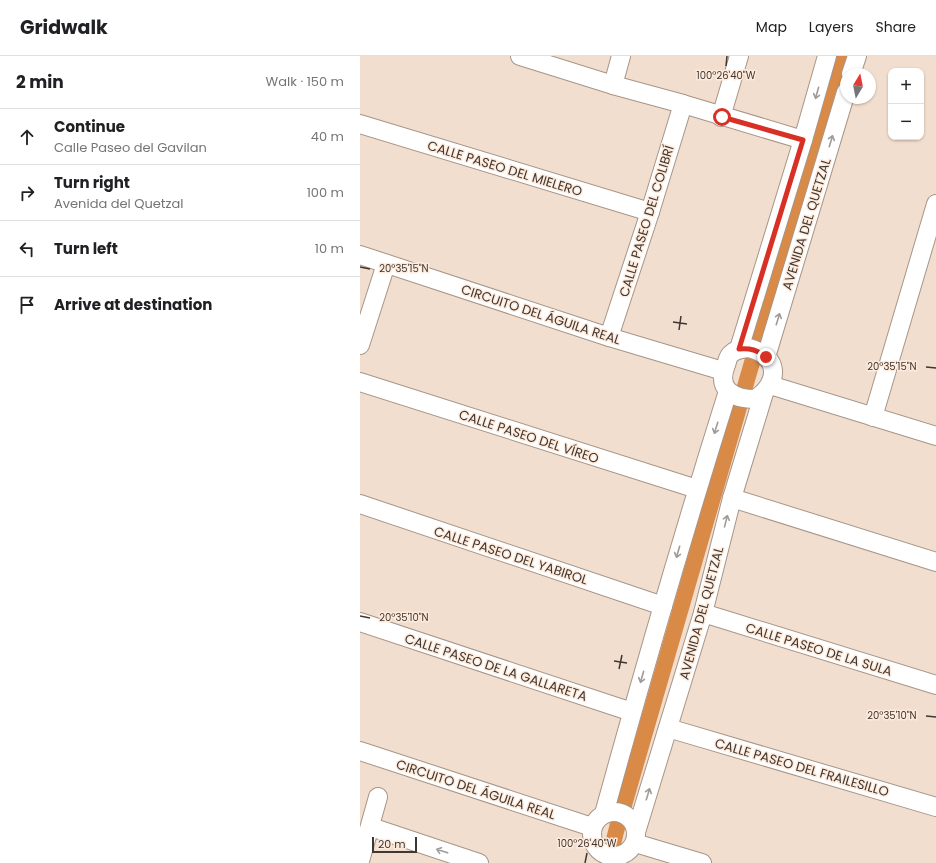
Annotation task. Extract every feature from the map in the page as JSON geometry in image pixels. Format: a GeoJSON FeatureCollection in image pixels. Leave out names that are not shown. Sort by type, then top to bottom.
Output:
{"type":"FeatureCollection","features":[{"type":"Feature","properties":{"kind":"street"},"geometry":{"type":"LineString","coordinates":[[520,56],[612,85],[683,104],[722,117],[803,140]]}},
{"type":"Feature","properties":{"kind":"street"},"geometry":{"type":"LineString","coordinates":[[612,85],[621,56]]}},
{"type":"Feature","properties":{"kind":"street"},"geometry":{"type":"LineString","coordinates":[[722,117],[738,56]]}},
{"type":"Feature","properties":{"kind":"street","name":"AVENIDA DEL QUETZAL"},"geometry":{"type":"LineString","coordinates":[[739,349],[828,56]]}},
{"type":"Feature","properties":{"kind":"street"},"geometry":{"type":"LineString","coordinates":[[853,68],[857,56]]}},
{"type":"Feature","properties":{"kind":"street","name":"CALLE PASEO DEL COLIBRÍ"},"geometry":{"type":"LineString","coordinates":[[610,337],[683,104]]}},
{"type":"Feature","properties":{"kind":"street","name":"AVENIDA DEL QUETZAL"},"geometry":{"type":"LineString","coordinates":[[766,357],[842,104]]}},
{"type":"Feature","properties":{"kind":"street","name":"CALLE PASEO DEL MIELERO"},"geometry":{"type":"LineString","coordinates":[[360,124],[650,212]]}},
{"type":"Feature","properties":{"kind":"street"},"geometry":{"type":"LineString","coordinates":[[873,417],[936,204]]}},
{"type":"Feature","properties":{"kind":"street","name":"CIRCUITO DEL ÁGUILA REAL"},"geometry":{"type":"LineString","coordinates":[[360,254],[386,264],[610,337],[723,371]]}},
{"type":"Feature","properties":{"kind":"street"},"geometry":{"type":"LineString","coordinates":[[360,345],[386,264]]}},
{"type":"Feature","properties":{"kind":"street"},"geometry":{"type":"LineString","coordinates":[[759,394],[773,375],[772,366],[766,357],[758,351],[749,348],[739,349],[730,354],[723,371],[723,382],[728,391],[736,397],[759,394],[873,417],[936,436]]}},
{"type":"Feature","properties":{"kind":"street","name":"CALLE PASEO DEL VÍREO"},"geometry":{"type":"LineString","coordinates":[[360,382],[697,489]]}},
{"type":"Feature","properties":{"kind":"street"},"geometry":{"type":"LineString","coordinates":[[604,814],[697,489],[728,391]]}},
{"type":"Feature","properties":{"kind":"street","name":"AVENIDA DEL QUETZAL"},"geometry":{"type":"LineString","coordinates":[[628,850],[668,728],[703,613],[759,394]]}},
{"type":"Feature","properties":{"kind":"street"},"geometry":{"type":"LineString","coordinates":[[732,498],[936,562]]}},
{"type":"Feature","properties":{"kind":"street","name":"CALLE PASEO DEL YABIROL"},"geometry":{"type":"LineString","coordinates":[[360,504],[663,606]]}},
{"type":"Feature","properties":{"kind":"street","name":"CALLE PASEO DE LA SULA"},"geometry":{"type":"LineString","coordinates":[[703,613],[936,685]]}},
{"type":"Feature","properties":{"kind":"street","name":"CALLE PASEO DE LA GALLARETA"},"geometry":{"type":"LineString","coordinates":[[360,622],[632,712]]}},
{"type":"Feature","properties":{"kind":"street","name":"CALLE PASEO DEL FRAILESILLO"},"geometry":{"type":"LineString","coordinates":[[668,728],[936,807]]}},
{"type":"Feature","properties":{"kind":"street","name":"CIRCUITO DEL ÁGUILA REAL"},"geometry":{"type":"LineString","coordinates":[[360,751],[592,827]]}},
{"type":"Feature","properties":{"kind":"street"},"geometry":{"type":"LineString","coordinates":[[360,861],[371,827],[378,797]]}},
{"type":"Feature","properties":{"kind":"street"},"geometry":{"type":"LineString","coordinates":[[628,850],[632,821],[624,814],[614,812],[604,814],[592,827],[592,839],[596,856],[607,856],[628,850],[702,863]]}},
{"type":"Feature","properties":{"kind":"street"},"geometry":{"type":"LineString","coordinates":[[371,827],[479,863]]}},
{"type":"Feature","properties":{"kind":"waterway"},"geometry":{"type":"LineString","coordinates":[[758,341],[840,56]]}},
{"type":"Feature","properties":{"kind":"waterway"},"geometry":{"type":"LineString","coordinates":[[624,805],[753,359]]}},
{"type":"Feature","properties":{"kind":"waterway"},"geometry":{"type":"LineString","coordinates":[[608,863],[618,824]]}},
{"type":"Feature","properties":{"kind":"route"},"geometry":{"type":"LineString","coordinates":[[722,117],[803,140],[739,349],[749,348],[758,351],[766,357]]}}]}
